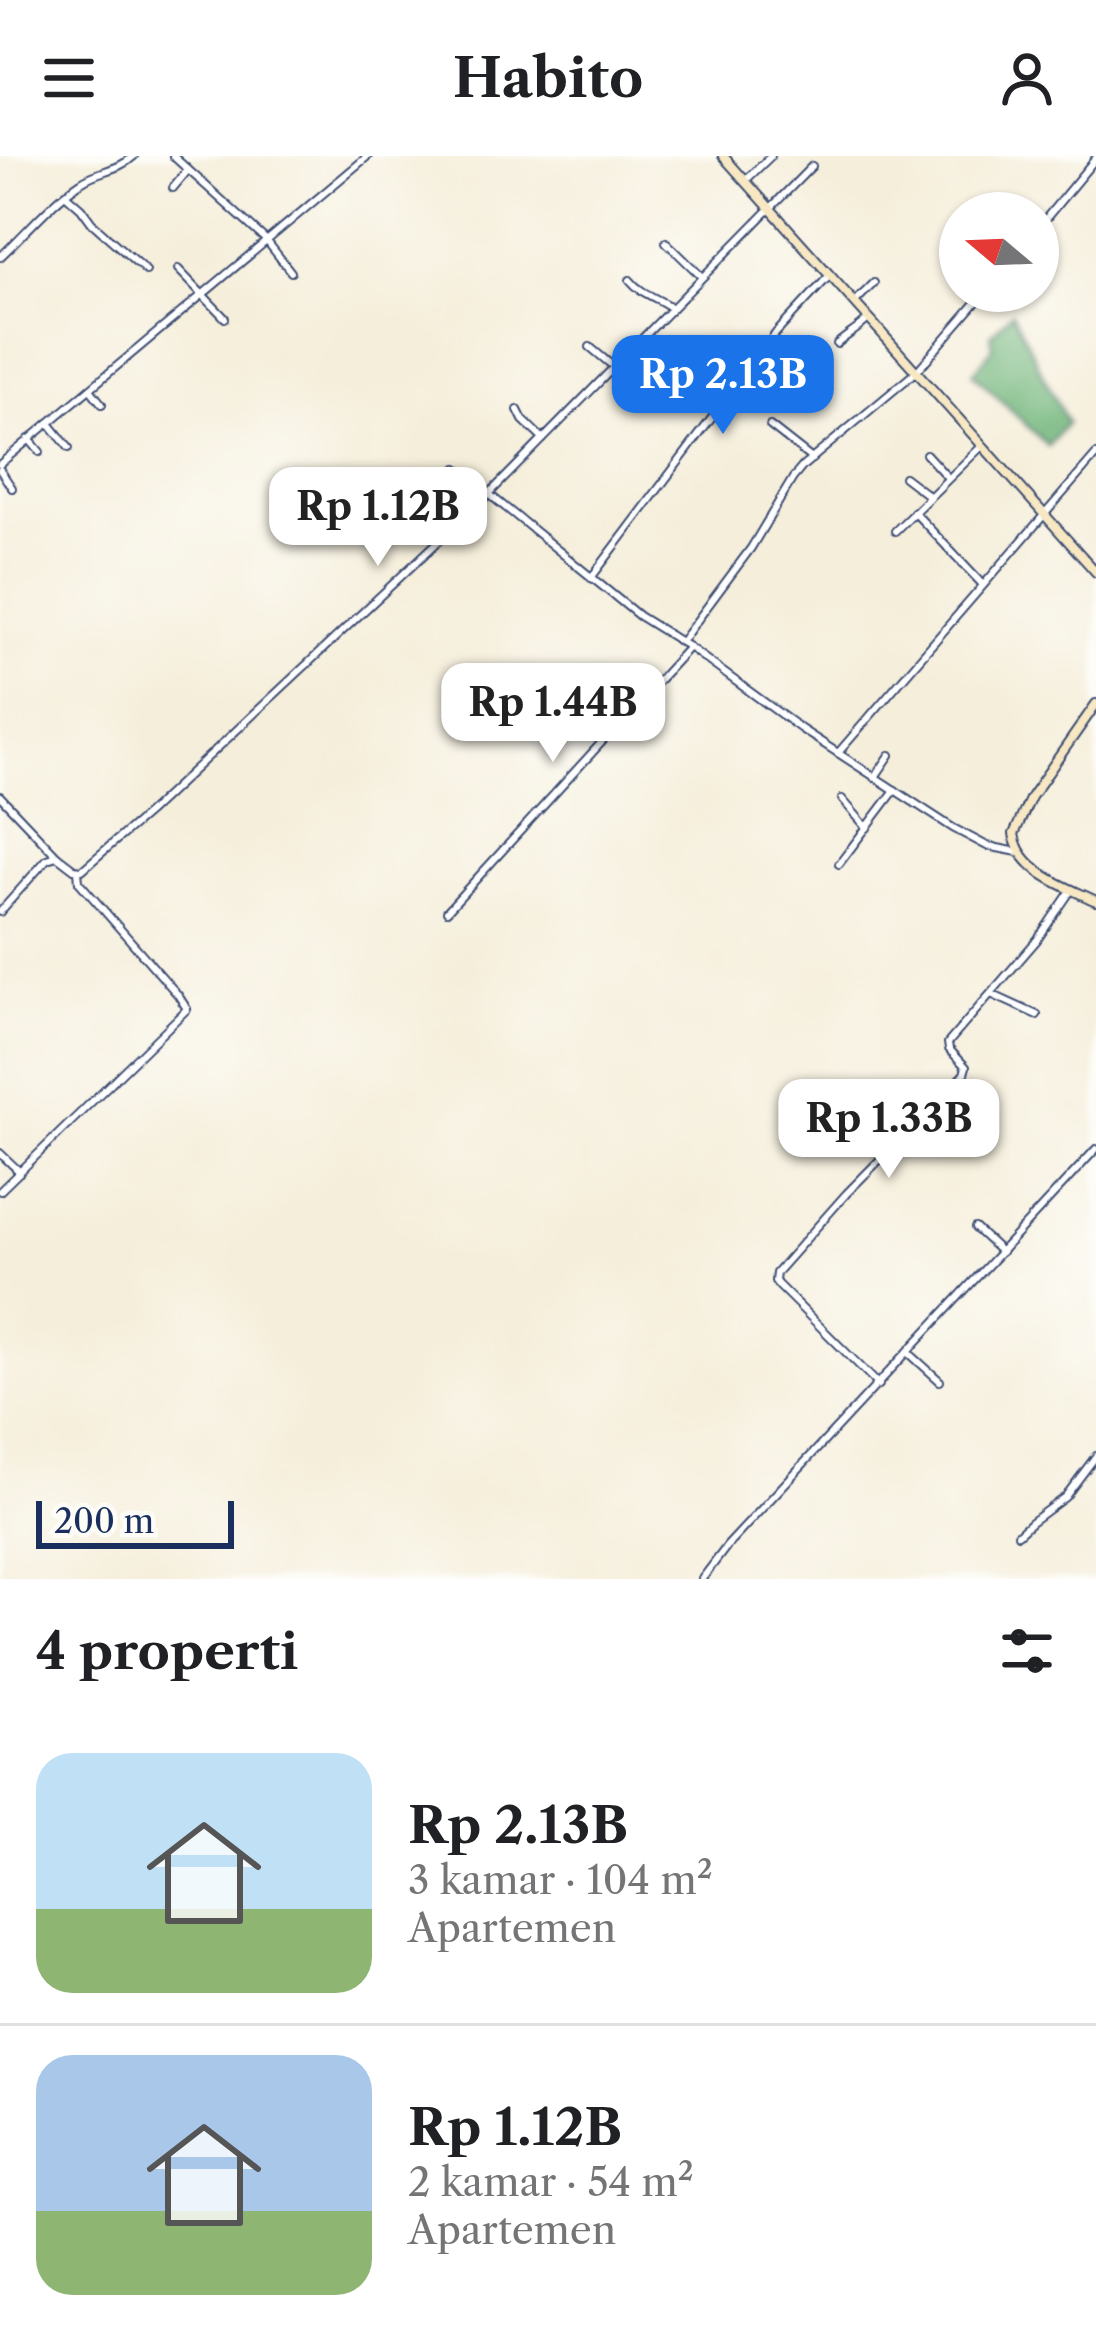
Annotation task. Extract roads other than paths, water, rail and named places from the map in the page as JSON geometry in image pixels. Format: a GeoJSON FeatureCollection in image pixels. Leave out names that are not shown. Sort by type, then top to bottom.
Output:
{"type":"FeatureCollection","features":[{"type":"Feature","properties":{"kind":"main road"},"geometry":{"type":"LineString","coordinates":[[722,156],[1096,572]]}},
{"type":"Feature","properties":{"kind":"main road"},"geometry":{"type":"LineString","coordinates":[[1096,704],[1021,814],[1014,834],[1018,852],[1041,873],[1096,901]]}},
{"type":"Feature","properties":{"kind":"street"},"geometry":{"type":"LineString","coordinates":[[0,257],[83,180],[113,170],[134,156]]}},
{"type":"Feature","properties":{"kind":"street"},"geometry":{"type":"LineString","coordinates":[[173,156],[266,241],[291,272]]}},
{"type":"Feature","properties":{"kind":"street"},"geometry":{"type":"LineString","coordinates":[[12,488],[0,467],[368,156]]}},
{"type":"Feature","properties":{"kind":"street"},"geometry":{"type":"LineString","coordinates":[[746,181],[771,156]]}},
{"type":"Feature","properties":{"kind":"street"},"geometry":{"type":"LineString","coordinates":[[1059,203],[1096,158]]}},
{"type":"Feature","properties":{"kind":"street"},"geometry":{"type":"LineString","coordinates":[[78,870],[148,813],[489,494],[812,166]]}},
{"type":"Feature","properties":{"kind":"street"},"geometry":{"type":"LineString","coordinates":[[173,188],[188,170]]}},
{"type":"Feature","properties":{"kind":"street"},"geometry":{"type":"LineString","coordinates":[[65,194],[146,271]]}},
{"type":"Feature","properties":{"kind":"street"},"geometry":{"type":"LineString","coordinates":[[666,242],[702,277]]}},
{"type":"Feature","properties":{"kind":"street"},"geometry":{"type":"LineString","coordinates":[[178,269],[225,318]]}},
{"type":"Feature","properties":{"kind":"street"},"geometry":{"type":"LineString","coordinates":[[591,578],[776,333],[830,275]]}},
{"type":"Feature","properties":{"kind":"street"},"geometry":{"type":"LineString","coordinates":[[631,280],[638,291],[672,308]]}},
{"type":"Feature","properties":{"kind":"street"},"geometry":{"type":"LineString","coordinates":[[855,302],[874,283]]}},
{"type":"Feature","properties":{"kind":"street"},"geometry":{"type":"LineString","coordinates":[[447,911],[685,644],[794,478],[917,371],[968,312]]}},
{"type":"Feature","properties":{"kind":"street"},"geometry":{"type":"LineString","coordinates":[[837,344],[868,319]]}},
{"type":"Feature","properties":{"kind":"street"},"geometry":{"type":"LineString","coordinates":[[590,347],[614,367]]}},
{"type":"Feature","properties":{"kind":"street"},"geometry":{"type":"LineString","coordinates":[[90,389],[102,404]]}},
{"type":"Feature","properties":{"kind":"street"},"geometry":{"type":"LineString","coordinates":[[518,410],[543,440]]}},
{"type":"Feature","properties":{"kind":"street"},"geometry":{"type":"LineString","coordinates":[[49,423],[69,448]]}},
{"type":"Feature","properties":{"kind":"street"},"geometry":{"type":"LineString","coordinates":[[770,425],[812,459]]}},
{"type":"Feature","properties":{"kind":"street"},"geometry":{"type":"LineString","coordinates":[[29,440],[40,452]]}},
{"type":"Feature","properties":{"kind":"street"},"geometry":{"type":"LineString","coordinates":[[895,531],[982,446]]}},
{"type":"Feature","properties":{"kind":"street"},"geometry":{"type":"LineString","coordinates":[[926,454],[948,478]]}},
{"type":"Feature","properties":{"kind":"street"},"geometry":{"type":"LineString","coordinates":[[838,753],[1096,455]]}},
{"type":"Feature","properties":{"kind":"street"},"geometry":{"type":"LineString","coordinates":[[457,468],[639,616],[838,753],[974,841],[1018,852]]}},
{"type":"Feature","properties":{"kind":"street"},"geometry":{"type":"LineString","coordinates":[[904,477],[929,496]]}},
{"type":"Feature","properties":{"kind":"street"},"geometry":{"type":"LineString","coordinates":[[914,512],[983,585]]}},
{"type":"Feature","properties":{"kind":"street"},"geometry":{"type":"LineString","coordinates":[[875,777],[890,755]]}},
{"type":"Feature","properties":{"kind":"street"},"geometry":{"type":"LineString","coordinates":[[839,864],[895,790]]}},
{"type":"Feature","properties":{"kind":"street"},"geometry":{"type":"LineString","coordinates":[[0,796],[57,856],[78,870]]}},
{"type":"Feature","properties":{"kind":"street"},"geometry":{"type":"LineString","coordinates":[[842,799],[867,828]]}},
{"type":"Feature","properties":{"kind":"street"},"geometry":{"type":"LineString","coordinates":[[0,911],[47,859],[57,856]]}},
{"type":"Feature","properties":{"kind":"street"},"geometry":{"type":"LineString","coordinates":[[0,1192],[186,1011],[178,995],[79,882],[78,870]]}},
{"type":"Feature","properties":{"kind":"street"},"geometry":{"type":"LineString","coordinates":[[878,1385],[778,1286],[776,1273],[964,1074],[965,1063],[949,1049],[948,1042],[1037,940],[1072,889]]}},
{"type":"Feature","properties":{"kind":"street"},"geometry":{"type":"LineString","coordinates":[[991,994],[1036,1016]]}},
{"type":"Feature","properties":{"kind":"street"},"geometry":{"type":"LineString","coordinates":[[702,1579],[727,1546],[1096,1149]]}},
{"type":"Feature","properties":{"kind":"street"},"geometry":{"type":"LineString","coordinates":[[0,1153],[20,1172]]}},
{"type":"Feature","properties":{"kind":"street"},"geometry":{"type":"LineString","coordinates":[[976,1228],[1001,1252]]}},
{"type":"Feature","properties":{"kind":"street"},"geometry":{"type":"LineString","coordinates":[[909,1353],[940,1381]]}},
{"type":"Feature","properties":{"kind":"street"},"geometry":{"type":"LineString","coordinates":[[1018,1534],[1065,1497],[1096,1456]]}},
{"type":"Feature","properties":{"kind":"waterway"},"geometry":{"type":"LineString","coordinates":[[1088,457],[1096,448]]}}]}
